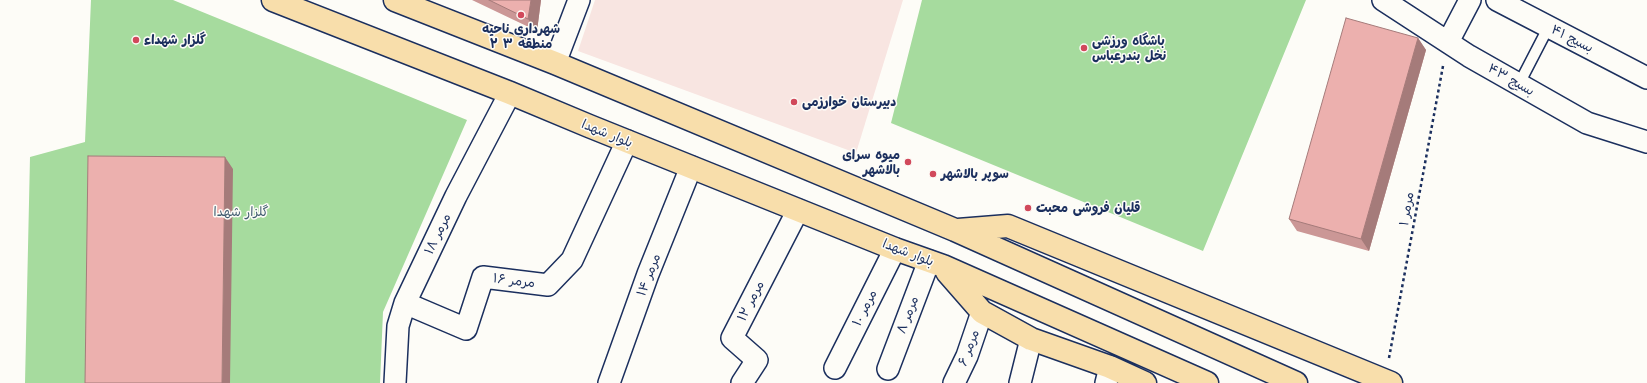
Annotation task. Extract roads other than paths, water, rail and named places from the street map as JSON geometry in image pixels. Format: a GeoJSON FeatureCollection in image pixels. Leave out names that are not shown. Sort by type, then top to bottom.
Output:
{"type":"FeatureCollection","features":[{"type":"Feature","properties":{"kind":"highway","name":"بلوار شهدا"},"geometry":{"type":"LineString","coordinates":[[273,0],[510,93],[895,249],[936,264],[1207,383]]}},
{"type":"Feature","properties":{"kind":"highway"},"geometry":{"type":"LineString","coordinates":[[395,0],[555,63],[955,230],[1296,383]]}},
{"type":"Feature","properties":{"kind":"highway"},"geometry":{"type":"LineString","coordinates":[[955,230],[1008,226],[1388,382]]}},
{"type":"Feature","properties":{"kind":"highway"},"geometry":{"type":"LineString","coordinates":[[936,264],[982,312],[1031,339],[1108,375],[1145,383]]}},
{"type":"Feature","properties":{"kind":"street"},"geometry":{"type":"LineString","coordinates":[[555,63],[579,0]]}},
{"type":"Feature","properties":{"kind":"street","name":"بسیج ۴۳"},"geometry":{"type":"LineString","coordinates":[[1383,0],[1469,56],[1587,123],[1647,142]]}},
{"type":"Feature","properties":{"kind":"street"},"geometry":{"type":"LineString","coordinates":[[1448,42],[1470,0]]}},
{"type":"Feature","properties":{"kind":"street","name":"بسیج ۴۱"},"geometry":{"type":"LineString","coordinates":[[1497,0],[1647,78]]}},
{"type":"Feature","properties":{"kind":"street","name":"مرمر ۱۸"},"geometry":{"type":"LineString","coordinates":[[395,383],[398,326],[405,303],[456,196],[510,93]]}},
{"type":"Feature","properties":{"kind":"street","name":"مرمر ۱۶"},"geometry":{"type":"LineString","coordinates":[[405,303],[466,329],[483,277],[548,285],[572,260],[627,141]]}},
{"type":"Feature","properties":{"kind":"street","name":"مرمر ۱۴"},"geometry":{"type":"LineString","coordinates":[[609,383],[648,274],[691,167]]}},
{"type":"Feature","properties":{"kind":"street","name":"مرمر ۱۲"},"geometry":{"type":"LineString","coordinates":[[742,383],[757,360],[732,338],[798,210]]}},
{"type":"Feature","properties":{"kind":"street","name":"مرمر ۱۰"},"geometry":{"type":"LineString","coordinates":[[835,368],[895,249]]}},
{"type":"Feature","properties":{"kind":"street","name":"مرمر ۸"},"geometry":{"type":"LineString","coordinates":[[888,369],[936,264]]}},
{"type":"Feature","properties":{"kind":"street","name":"مرمر ۶"},"geometry":{"type":"LineString","coordinates":[[954,383],[967,356],[982,312]]}},
{"type":"Feature","properties":{"kind":"street"},"geometry":{"type":"LineString","coordinates":[[1020,383],[1031,339]]}},
{"type":"Feature","properties":{"kind":"lane"},"geometry":{"type":"LineString","coordinates":[[1519,84],[1549,26]]}},
{"type":"Feature","properties":{"kind":"place","name":"شهرداری ناحیه ۲ منطقه ۳"},"geometry":{"type":"Point","coordinates":[521,15]}},
{"type":"Feature","properties":{"kind":"place","name":"گلزار شهداء"},"geometry":{"type":"Point","coordinates":[136,40]}},
{"type":"Feature","properties":{"kind":"place","name":"باشگاه ورزشی نخل بندرعباس"},"geometry":{"type":"Point","coordinates":[1084,48]}},
{"type":"Feature","properties":{"kind":"place","name":"دبیرستان خوارزمی"},"geometry":{"type":"Point","coordinates":[794,102]}},
{"type":"Feature","properties":{"kind":"place","name":"میوه سرای بالاشهر"},"geometry":{"type":"Point","coordinates":[908,162]}},
{"type":"Feature","properties":{"kind":"place","name":"سوپر بالاشهر"},"geometry":{"type":"Point","coordinates":[933,174]}},
{"type":"Feature","properties":{"kind":"place","name":"قلیان فروشی محبت"},"geometry":{"type":"Point","coordinates":[1028,208]}},
{"type":"Feature","properties":{"kind":"park label","name":"گلزار شهدا"},"geometry":{"type":"Point","coordinates":[241,212]}}]}
